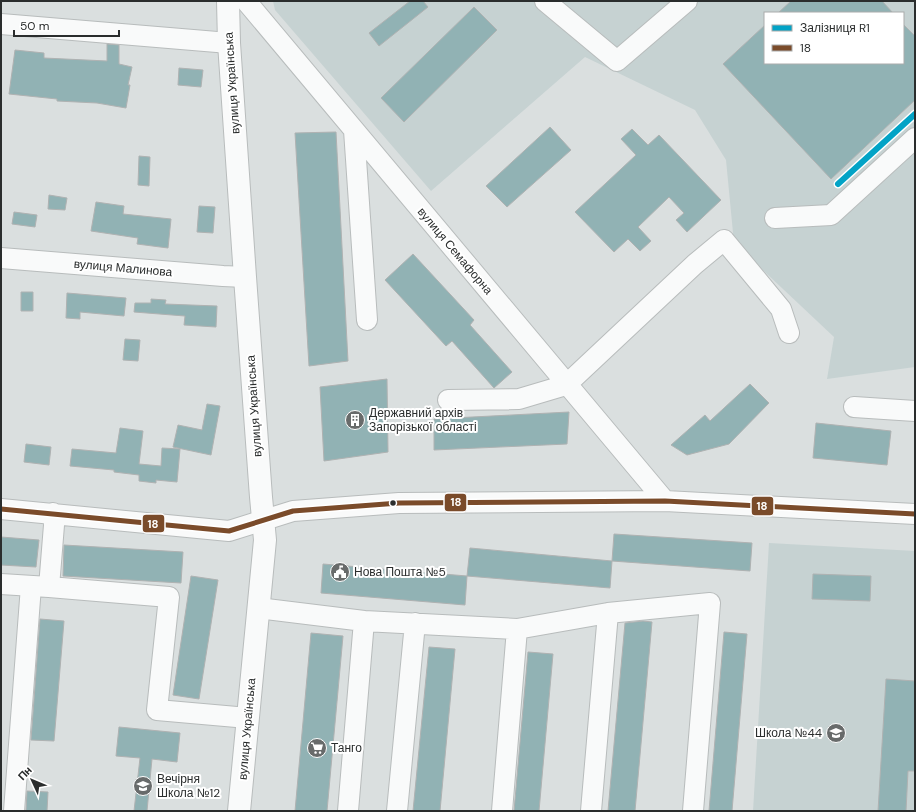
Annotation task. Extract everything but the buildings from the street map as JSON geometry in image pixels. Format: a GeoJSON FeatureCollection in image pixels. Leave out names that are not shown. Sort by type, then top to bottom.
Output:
{"type":"FeatureCollection","features":[{"type":"Feature","properties":{"kind":"main road","name":"вулиця Українська"},"geometry":{"type":"LineString","coordinates":[[228,1],[229,43],[245,277],[265,540],[239,811]]}},
{"type":"Feature","properties":{"kind":"street","name":"вулиця Семафорна"},"geometry":{"type":"LineString","coordinates":[[246,1],[566,385],[665,501]]}},
{"type":"Feature","properties":{"kind":"street"},"geometry":{"type":"LineString","coordinates":[[545,1],[617,61],[687,1]]}},
{"type":"Feature","properties":{"kind":"street"},"geometry":{"type":"LineString","coordinates":[[1,24],[229,43]]}},
{"type":"Feature","properties":{"kind":"street"},"geometry":{"type":"LineString","coordinates":[[354,130],[367,320]]}},
{"type":"Feature","properties":{"kind":"street"},"geometry":{"type":"LineString","coordinates":[[775,218],[831,215],[915,138]]}},
{"type":"Feature","properties":{"kind":"street"},"geometry":{"type":"LineString","coordinates":[[448,400],[519,399],[566,385],[695,264],[724,240],[781,310],[790,333]]}},
{"type":"Feature","properties":{"kind":"street","name":"вулиця Малинова"},"geometry":{"type":"LineString","coordinates":[[1,258],[215,276],[245,277]]}},
{"type":"Feature","properties":{"kind":"street"},"geometry":{"type":"LineString","coordinates":[[854,406],[915,411]]}},
{"type":"Feature","properties":{"kind":"street"},"geometry":{"type":"LineString","coordinates":[[1,508],[229,531],[293,511],[399,503],[665,501],[915,514]]}},
{"type":"Feature","properties":{"kind":"street"},"geometry":{"type":"LineString","coordinates":[[14,811],[40,587],[54,524],[53,513]]}},
{"type":"Feature","properties":{"kind":"street"},"geometry":{"type":"LineString","coordinates":[[1,584],[169,597],[157,710],[248,718]]}},
{"type":"Feature","properties":{"kind":"street"},"geometry":{"type":"LineString","coordinates":[[258,608],[364,621],[517,628],[608,613],[710,602],[693,811]]}},
{"type":"Feature","properties":{"kind":"street"},"geometry":{"type":"LineString","coordinates":[[591,811],[608,613]]}},
{"type":"Feature","properties":{"kind":"street"},"geometry":{"type":"LineString","coordinates":[[348,811],[364,621]]}},
{"type":"Feature","properties":{"kind":"street"},"geometry":{"type":"LineString","coordinates":[[397,811],[416,623]]}},
{"type":"Feature","properties":{"kind":"street"},"geometry":{"type":"LineString","coordinates":[[502,811],[517,628]]}},
{"type":"Feature","properties":{"kind":"shaded area"},"geometry":{"type":"Polygon","coordinates":[[[273,1],[915,1],[915,367],[827,379],[834,337],[734,243],[726,160],[695,110],[585,57],[431,191],[275,10],[273,1]]]}},
{"type":"Feature","properties":{"kind":"shaded area","name":"Школа №44"},"geometry":{"type":"Polygon","coordinates":[[[769,543],[915,551],[915,811],[753,811],[769,543]]]}},
{"type":"Feature","properties":{"kind":"rail line","name":"R1"},"geometry":{"type":"LineString","coordinates":[[838,184],[915,114]]}},
{"type":"Feature","properties":{"kind":"transit line","name":"18"},"geometry":{"type":"LineString","coordinates":[[1,509],[229,531],[293,511],[399,503],[665,501],[915,514]]}},
{"type":"Feature","properties":{"kind":"place","name":"Державний архів Запорізької області"},"geometry":{"type":"Point","coordinates":[355,420]}},
{"type":"Feature","properties":{"kind":"place","name":"Нова Пошта №5"},"geometry":{"type":"Point","coordinates":[340,572]}},
{"type":"Feature","properties":{"kind":"place","name":"Школа №44"},"geometry":{"type":"Point","coordinates":[836,733]}},
{"type":"Feature","properties":{"kind":"place","name":"Танго"},"geometry":{"type":"Point","coordinates":[317,748]}},
{"type":"Feature","properties":{"kind":"place","name":"Вечірня Школа №12"},"geometry":{"type":"Point","coordinates":[143,786]}}]}
